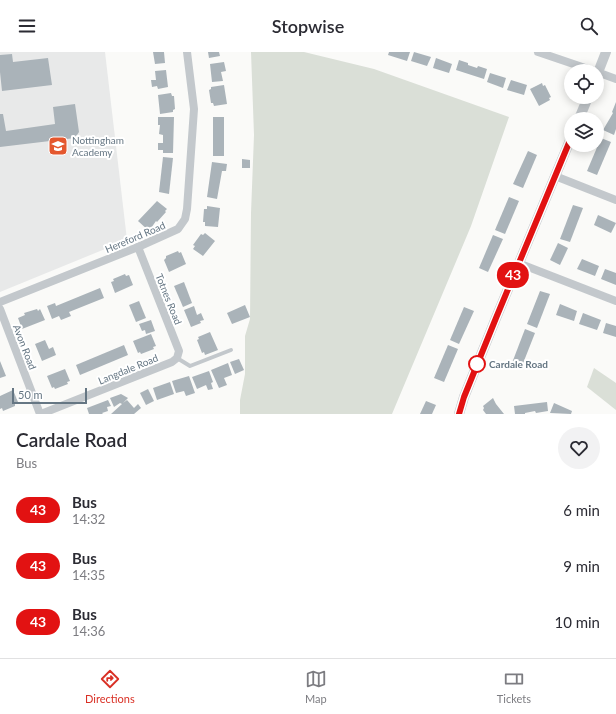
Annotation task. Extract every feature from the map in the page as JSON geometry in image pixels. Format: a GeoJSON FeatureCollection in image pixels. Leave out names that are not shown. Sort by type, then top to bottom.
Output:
{"type":"FeatureCollection","features":[{"type":"Feature","properties":{"kind":"street","name":"Hereford Road"},"geometry":{"type":"LineString","coordinates":[[0,302],[138,247],[178,229],[185,219],[187,209],[194,109],[187,52]]}},
{"type":"Feature","properties":{"kind":"street"},"geometry":{"type":"LineString","coordinates":[[538,52],[571,64]]}},
{"type":"Feature","properties":{"kind":"street"},"geometry":{"type":"LineString","coordinates":[[600,64],[606,52]]}},
{"type":"Feature","properties":{"kind":"street"},"geometry":{"type":"LineString","coordinates":[[604,76],[616,80]]}},
{"type":"Feature","properties":{"kind":"street"},"geometry":{"type":"LineString","coordinates":[[459,414],[464,397],[518,263],[565,152]]}},
{"type":"Feature","properties":{"kind":"street"},"geometry":{"type":"LineString","coordinates":[[555,176],[616,200]]}},
{"type":"Feature","properties":{"kind":"street","name":"Totnes Road"},"geometry":{"type":"LineString","coordinates":[[138,247],[179,351],[177,358]]}},
{"type":"Feature","properties":{"kind":"street"},"geometry":{"type":"LineString","coordinates":[[518,263],[616,301]]}},
{"type":"Feature","properties":{"kind":"street","name":"Avon Road"},"geometry":{"type":"LineString","coordinates":[[0,309],[41,414]]}},
{"type":"Feature","properties":{"kind":"street","name":"Langdale Road"},"geometry":{"type":"LineString","coordinates":[[41,414],[54,412],[172,362],[177,358]]}},
{"type":"Feature","properties":{"kind":"lane"},"geometry":{"type":"LineString","coordinates":[[177,358],[190,366],[231,350]]}},
{"type":"Feature","properties":{"kind":"shaded area","name":"Nottingham Academy"},"geometry":{"type":"Polygon","coordinates":[[[0,52],[105,52],[127,240],[0,292],[0,52]]]}},
{"type":"Feature","properties":{"kind":"shaded area"},"geometry":{"type":"Polygon","coordinates":[[[251,52],[304,52],[374,69],[509,117],[471,226],[392,414],[240,414],[240,400],[245,374],[245,336],[250,319],[251,213],[254,135],[251,52]]]}},
{"type":"Feature","properties":{"kind":"shaded area"},"geometry":{"type":"Polygon","coordinates":[[[594,368],[616,383],[616,410],[587,387],[594,368]]]}},
{"type":"Feature","properties":{"kind":"building"},"geometry":{"type":"Polygon","coordinates":[[[153,52],[164,52],[165,63],[155,64],[153,52]]]}},
{"type":"Feature","properties":{"kind":"building"},"geometry":{"type":"Polygon","coordinates":[[[208,52],[219,52],[220,56],[209,58],[208,52]]]}},
{"type":"Feature","properties":{"kind":"building"},"geometry":{"type":"Polygon","coordinates":[[[389,52],[410,52],[407,61],[388,55],[389,52]]]}},
{"type":"Feature","properties":{"kind":"building"},"geometry":{"type":"Polygon","coordinates":[[[414,52],[431,57],[427,66],[411,61],[414,52]]]}},
{"type":"Feature","properties":{"kind":"building"},"geometry":{"type":"Polygon","coordinates":[[[12,54],[13,62],[48,58],[52,85],[2,91],[0,55],[12,54]]]}},
{"type":"Feature","properties":{"kind":"building"},"geometry":{"type":"Polygon","coordinates":[[[436,58],[452,64],[449,73],[433,68],[436,58]]]}},
{"type":"Feature","properties":{"kind":"building"},"geometry":{"type":"Polygon","coordinates":[[[459,60],[477,68],[478,66],[487,69],[484,79],[456,70],[459,60]]]}},
{"type":"Feature","properties":{"kind":"building"},"geometry":{"type":"Polygon","coordinates":[[[224,62],[226,71],[221,72],[223,81],[212,82],[210,64],[224,62]]]}},
{"type":"Feature","properties":{"kind":"building"},"geometry":{"type":"Polygon","coordinates":[[[166,70],[168,87],[158,89],[157,86],[152,87],[151,80],[156,80],[155,71],[166,70]]]}},
{"type":"Feature","properties":{"kind":"building"},"geometry":{"type":"Polygon","coordinates":[[[490,73],[506,78],[503,88],[487,82],[490,73]]]}},
{"type":"Feature","properties":{"kind":"building"},"geometry":{"type":"Polygon","coordinates":[[[511,80],[527,85],[524,95],[507,90],[511,80]]]}},
{"type":"Feature","properties":{"kind":"building"},"geometry":{"type":"Polygon","coordinates":[[[542,83],[543,86],[545,85],[551,97],[549,98],[550,100],[539,106],[530,89],[542,83]]]}},
{"type":"Feature","properties":{"kind":"building"},"geometry":{"type":"Polygon","coordinates":[[[224,85],[227,104],[214,106],[213,103],[211,103],[209,90],[211,87],[224,85]]]}},
{"type":"Feature","properties":{"kind":"building"},"geometry":{"type":"Polygon","coordinates":[[[171,93],[172,96],[174,96],[175,109],[173,112],[160,114],[158,95],[171,93]]]}},
{"type":"Feature","properties":{"kind":"building"},"geometry":{"type":"Polygon","coordinates":[[[616,102],[616,129],[614,135],[604,130],[613,113],[612,112],[616,102]]]}},
{"type":"Feature","properties":{"kind":"building"},"geometry":{"type":"Polygon","coordinates":[[[75,104],[79,132],[75,138],[0,147],[0,114],[3,114],[6,131],[55,124],[53,107],[75,104]]]}},
{"type":"Feature","properties":{"kind":"building"},"geometry":{"type":"Polygon","coordinates":[[[158,117],[174,117],[173,153],[163,153],[163,150],[158,150],[158,143],[163,143],[163,135],[159,134],[160,125],[158,125],[158,117]]]}},
{"type":"Feature","properties":{"kind":"building"},"geometry":{"type":"Polygon","coordinates":[[[213,117],[224,117],[224,156],[213,156],[213,117]]]}},
{"type":"Feature","properties":{"kind":"building"},"geometry":{"type":"Polygon","coordinates":[[[604,139],[611,142],[597,175],[587,171],[595,152],[604,152],[604,139]]]}},
{"type":"Feature","properties":{"kind":"building"},"geometry":{"type":"Polygon","coordinates":[[[528,151],[537,155],[523,188],[513,184],[528,151]]]}},
{"type":"Feature","properties":{"kind":"building"},"geometry":{"type":"Polygon","coordinates":[[[163,157],[173,158],[169,194],[159,192],[163,157]]]}},
{"type":"Feature","properties":{"kind":"building"},"geometry":{"type":"Polygon","coordinates":[[[242,159],[250,160],[250,168],[242,168],[242,159]]]}},
{"type":"Feature","properties":{"kind":"building"},"geometry":{"type":"Polygon","coordinates":[[[212,162],[227,164],[226,171],[222,171],[217,199],[207,197],[212,162]]]}},
{"type":"Feature","properties":{"kind":"building"},"geometry":{"type":"Polygon","coordinates":[[[509,197],[519,201],[505,234],[495,230],[509,197]]]}},
{"type":"Feature","properties":{"kind":"building"},"geometry":{"type":"Polygon","coordinates":[[[157,201],[167,209],[149,231],[138,221],[157,201]]]}},
{"type":"Feature","properties":{"kind":"building"},"geometry":{"type":"Polygon","coordinates":[[[573,205],[583,208],[570,242],[560,239],[573,205]]]}},
{"type":"Feature","properties":{"kind":"building"},"geometry":{"type":"Polygon","coordinates":[[[207,206],[220,208],[218,227],[205,226],[205,222],[203,222],[204,209],[207,209],[207,206]]]}},
{"type":"Feature","properties":{"kind":"building"},"geometry":{"type":"Polygon","coordinates":[[[598,215],[616,223],[611,233],[594,225],[598,215]]]}},
{"type":"Feature","properties":{"kind":"building"},"geometry":{"type":"Polygon","coordinates":[[[205,233],[215,241],[203,256],[193,249],[195,246],[193,245],[201,234],[203,235],[205,233]]]}},
{"type":"Feature","properties":{"kind":"building"},"geometry":{"type":"Polygon","coordinates":[[[493,235],[503,239],[488,272],[479,268],[493,235]]]}},
{"type":"Feature","properties":{"kind":"building"},"geometry":{"type":"Polygon","coordinates":[[[558,243],[568,248],[560,265],[550,260],[558,243]]]}},
{"type":"Feature","properties":{"kind":"building"},"geometry":{"type":"Polygon","coordinates":[[[178,251],[179,253],[181,252],[186,264],[169,272],[164,260],[166,256],[178,251]]]}},
{"type":"Feature","properties":{"kind":"building"},"geometry":{"type":"Polygon","coordinates":[[[582,259],[599,266],[595,276],[577,269],[582,259]]]}},
{"type":"Feature","properties":{"kind":"building"},"geometry":{"type":"Polygon","coordinates":[[[605,269],[616,273],[616,285],[601,279],[605,269]]]}},
{"type":"Feature","properties":{"kind":"building"},"geometry":{"type":"Polygon","coordinates":[[[125,274],[126,276],[129,275],[133,285],[115,293],[111,282],[114,281],[113,279],[125,274]]]}},
{"type":"Feature","properties":{"kind":"building"},"geometry":{"type":"Polygon","coordinates":[[[184,282],[192,303],[183,307],[174,286],[184,282]]]}},
{"type":"Feature","properties":{"kind":"building"},"geometry":{"type":"Polygon","coordinates":[[[100,288],[104,298],[69,312],[71,316],[61,320],[59,316],[52,319],[47,306],[55,303],[56,306],[100,288]]]}},
{"type":"Feature","properties":{"kind":"building"},"geometry":{"type":"Polygon","coordinates":[[[540,291],[550,294],[537,328],[527,324],[540,291]]]}},
{"type":"Feature","properties":{"kind":"building"},"geometry":{"type":"Polygon","coordinates":[[[139,301],[146,318],[136,322],[129,305],[139,301]]]}},
{"type":"Feature","properties":{"kind":"building"},"geometry":{"type":"Polygon","coordinates":[[[560,304],[577,311],[574,321],[556,315],[560,304]]]}},
{"type":"Feature","properties":{"kind":"building"},"geometry":{"type":"Polygon","coordinates":[[[245,305],[250,317],[232,324],[227,313],[245,305]]]}},
{"type":"Feature","properties":{"kind":"building"},"geometry":{"type":"Polygon","coordinates":[[[194,306],[197,315],[201,313],[204,320],[200,321],[201,323],[191,327],[184,310],[194,306]]]}},
{"type":"Feature","properties":{"kind":"building"},"geometry":{"type":"Polygon","coordinates":[[[464,307],[474,311],[459,344],[450,340],[464,307]]]}},
{"type":"Feature","properties":{"kind":"building"},"geometry":{"type":"Polygon","coordinates":[[[37,309],[38,311],[40,309],[45,320],[22,329],[18,318],[25,315],[24,313],[37,309]]]}},
{"type":"Feature","properties":{"kind":"building"},"geometry":{"type":"Polygon","coordinates":[[[583,313],[601,320],[597,330],[579,324],[583,313]]]}},
{"type":"Feature","properties":{"kind":"building"},"geometry":{"type":"Polygon","coordinates":[[[151,320],[155,331],[146,334],[145,330],[142,331],[139,324],[151,320]]]}},
{"type":"Feature","properties":{"kind":"building"},"geometry":{"type":"Polygon","coordinates":[[[606,323],[616,326],[616,337],[603,333],[606,323]]]}},
{"type":"Feature","properties":{"kind":"building"},"geometry":{"type":"Polygon","coordinates":[[[525,329],[535,333],[522,366],[512,363],[525,329]]]}},
{"type":"Feature","properties":{"kind":"building"},"geometry":{"type":"Polygon","coordinates":[[[210,332],[218,350],[205,355],[204,352],[202,353],[197,340],[199,339],[198,337],[210,332]]]}},
{"type":"Feature","properties":{"kind":"building"},"geometry":{"type":"Polygon","coordinates":[[[151,334],[156,346],[153,347],[154,349],[141,354],[140,352],[138,353],[133,341],[151,334]]]}},
{"type":"Feature","properties":{"kind":"building"},"geometry":{"type":"Polygon","coordinates":[[[45,340],[49,349],[53,347],[56,355],[42,361],[35,344],[45,340]]]}},
{"type":"Feature","properties":{"kind":"building"},"geometry":{"type":"Polygon","coordinates":[[[124,345],[128,355],[80,375],[76,365],[124,345]]]}},
{"type":"Feature","properties":{"kind":"building"},"geometry":{"type":"Polygon","coordinates":[[[448,345],[458,349],[444,382],[434,378],[448,345]]]}},
{"type":"Feature","properties":{"kind":"building"},"geometry":{"type":"Polygon","coordinates":[[[239,359],[244,370],[235,374],[230,362],[239,359]]]}},
{"type":"Feature","properties":{"kind":"building"},"geometry":{"type":"Polygon","coordinates":[[[0,361],[6,376],[0,378],[0,361]]]}},
{"type":"Feature","properties":{"kind":"building"},"geometry":{"type":"Polygon","coordinates":[[[228,363],[232,375],[224,378],[227,385],[219,388],[211,370],[228,363]]]}},
{"type":"Feature","properties":{"kind":"building"},"geometry":{"type":"Polygon","coordinates":[[[65,369],[70,381],[67,382],[68,384],[55,389],[54,387],[52,388],[47,376],[65,369]]]}},
{"type":"Feature","properties":{"kind":"building"},"geometry":{"type":"Polygon","coordinates":[[[209,371],[213,382],[211,383],[213,389],[208,390],[206,385],[197,389],[192,377],[209,371]]]}},
{"type":"Feature","properties":{"kind":"building"},"geometry":{"type":"Polygon","coordinates":[[[189,376],[195,393],[186,396],[184,391],[176,393],[172,381],[189,376]]]}},
{"type":"Feature","properties":{"kind":"building"},"geometry":{"type":"Polygon","coordinates":[[[170,382],[174,394],[157,400],[153,388],[170,382]]]}},
{"type":"Feature","properties":{"kind":"building"},"geometry":{"type":"Polygon","coordinates":[[[148,389],[154,401],[146,405],[140,393],[148,389]]]}},
{"type":"Feature","properties":{"kind":"building"},"geometry":{"type":"Polygon","coordinates":[[[13,390],[18,402],[15,406],[3,411],[2,408],[0,409],[0,396],[13,390]]]}},
{"type":"Feature","properties":{"kind":"building"},"geometry":{"type":"Polygon","coordinates":[[[121,394],[128,398],[123,403],[127,400],[134,408],[138,404],[141,408],[134,414],[111,414],[122,404],[120,403],[114,407],[110,398],[121,394]]]}},
{"type":"Feature","properties":{"kind":"building"},"geometry":{"type":"Polygon","coordinates":[[[493,398],[504,414],[486,414],[483,410],[483,406],[493,398]]]}},
{"type":"Feature","properties":{"kind":"building"},"geometry":{"type":"Polygon","coordinates":[[[108,400],[111,406],[107,407],[108,411],[102,413],[103,414],[89,414],[87,408],[108,400]]]}},
{"type":"Feature","properties":{"kind":"building"},"geometry":{"type":"Polygon","coordinates":[[[426,401],[436,405],[432,414],[420,414],[426,401]]]}},
{"type":"Feature","properties":{"kind":"building"},"geometry":{"type":"Polygon","coordinates":[[[547,402],[548,411],[515,414],[514,406],[547,402]]]}},
{"type":"Feature","properties":{"kind":"building"},"geometry":{"type":"Polygon","coordinates":[[[554,403],[572,411],[571,414],[550,413],[554,403]]]}},
{"type":"Feature","properties":{"kind":"bus line","name":"43"},"geometry":{"type":"LineString","coordinates":[[459,414],[464,397],[496,318],[565,152]]}},
{"type":"Feature","properties":{"kind":"place","name":"Nottingham Academy"},"geometry":{"type":"Point","coordinates":[58,146]}},
{"type":"Feature","properties":{"kind":"place","name":"Cardale Road"},"geometry":{"type":"Point","coordinates":[477,364]}}]}
